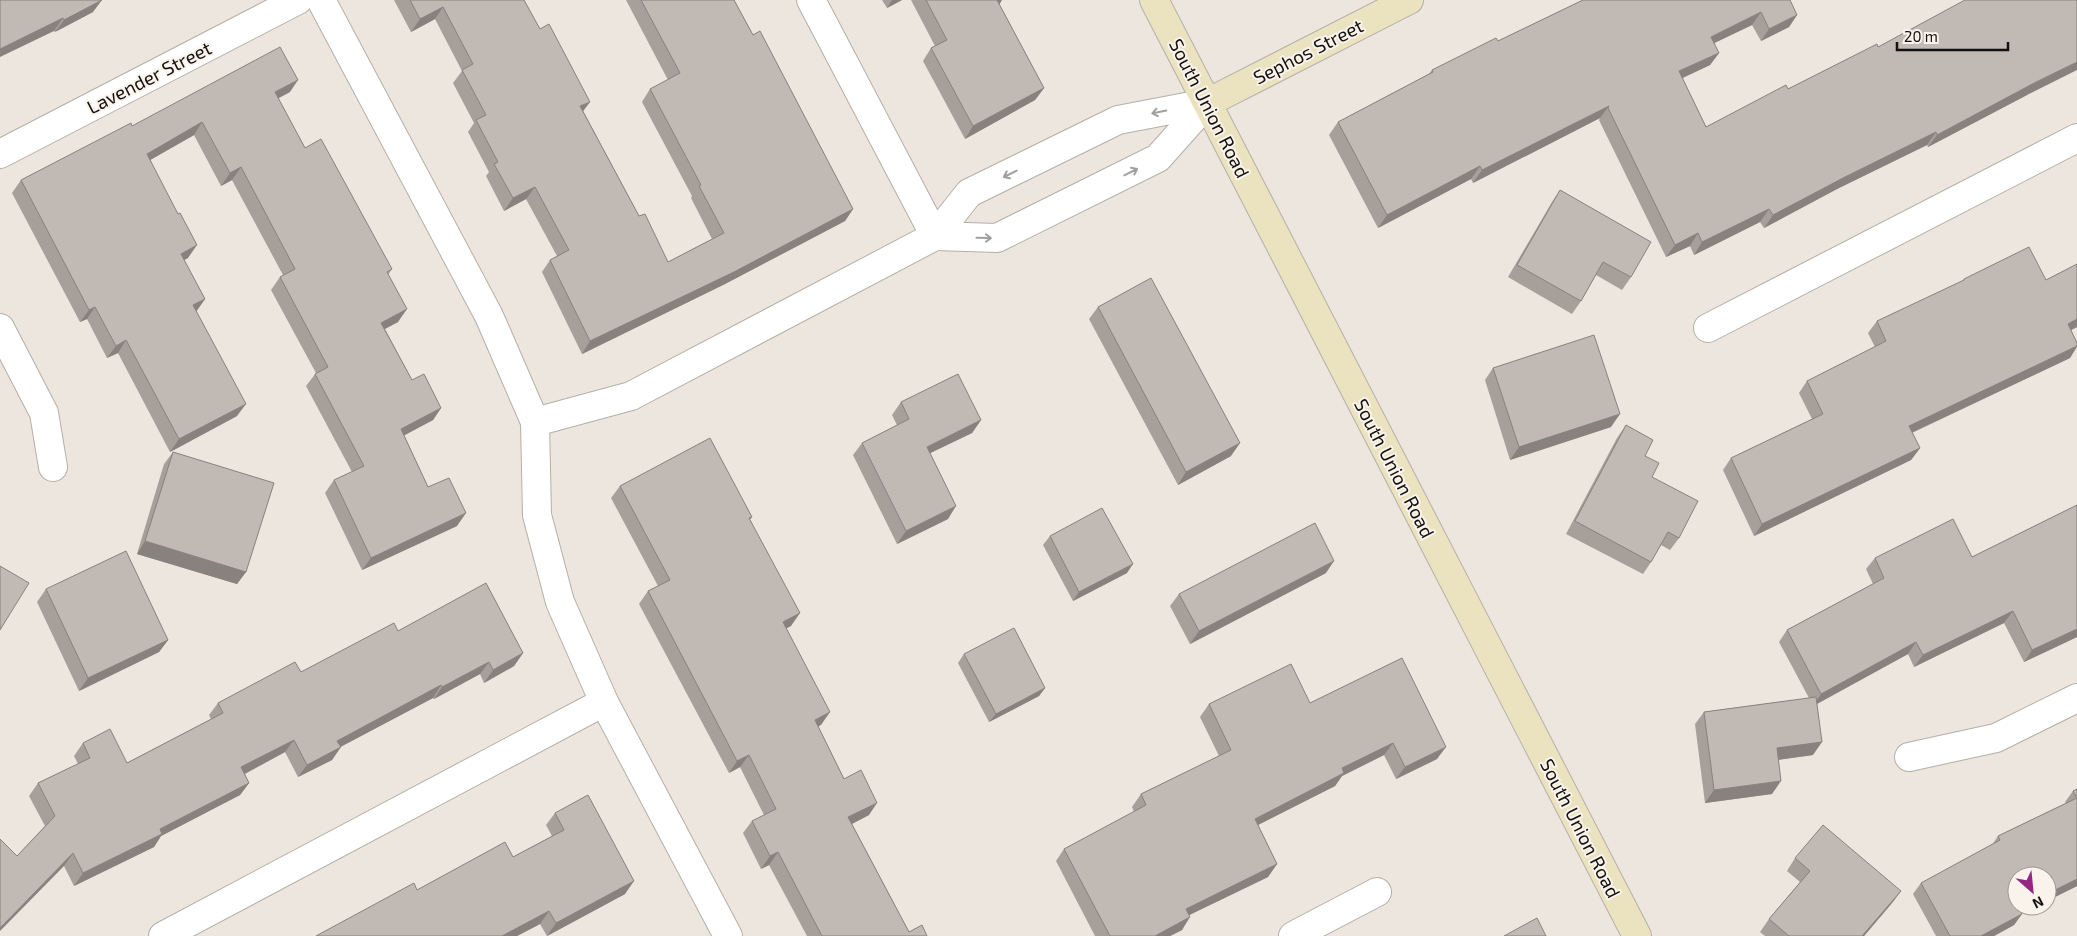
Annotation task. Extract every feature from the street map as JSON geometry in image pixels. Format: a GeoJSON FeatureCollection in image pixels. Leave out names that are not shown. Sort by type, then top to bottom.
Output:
{"type":"FeatureCollection","features":[{"type":"Feature","properties":{"kind":"street","name":"Lavender Street"},"geometry":{"type":"LineString","coordinates":[[0,154],[298,0]]}},
{"type":"Feature","properties":{"kind":"street"},"geometry":{"type":"LineString","coordinates":[[320,0],[489,316],[535,422],[537,515],[560,602],[604,702],[728,936]]}},
{"type":"Feature","properties":{"kind":"street"},"geometry":{"type":"LineString","coordinates":[[811,0],[935,236]]}},
{"type":"Feature","properties":{"kind":"street","name":"South Union Road"},"geometry":{"type":"LineString","coordinates":[[1154,0],[1637,936]]}},
{"type":"Feature","properties":{"kind":"street","name":"Sephos Street"},"geometry":{"type":"LineString","coordinates":[[1207,103],[1409,0]]}},
{"type":"Feature","properties":{"kind":"street"},"geometry":{"type":"LineString","coordinates":[[535,422],[632,396],[935,236],[970,193],[1118,120],[1207,103]]}},
{"type":"Feature","properties":{"kind":"street"},"geometry":{"type":"LineString","coordinates":[[935,236],[997,238],[1158,158],[1207,103]]}},
{"type":"Feature","properties":{"kind":"street"},"geometry":{"type":"LineString","coordinates":[[1708,328],[2077,138]]}},
{"type":"Feature","properties":{"kind":"street"},"geometry":{"type":"LineString","coordinates":[[0,328],[44,413],[53,467]]}},
{"type":"Feature","properties":{"kind":"street"},"geometry":{"type":"LineString","coordinates":[[1909,757],[1996,738],[2077,698]]}},
{"type":"Feature","properties":{"kind":"street"},"geometry":{"type":"LineString","coordinates":[[163,936],[604,702]]}},
{"type":"Feature","properties":{"kind":"street"},"geometry":{"type":"LineString","coordinates":[[1293,936],[1377,892]]}},
{"type":"Feature","properties":{"kind":"building"},"geometry":{"type":"Polygon","coordinates":[[[0,0],[102,0],[64,20],[63,18],[0,49],[0,0]]]}},
{"type":"Feature","properties":{"kind":"building"},"geometry":{"type":"Polygon","coordinates":[[[410,0],[524,0],[540,29],[549,24],[590,102],[580,106],[639,216],[645,214],[668,262],[724,233],[650,89],[680,73],[641,0],[734,0],[753,35],[760,31],[853,209],[734,272],[590,341],[550,260],[569,250],[535,187],[513,198],[494,164],[498,162],[476,120],[486,115],[462,70],[473,64],[443,7],[420,19],[410,0]]]}},
{"type":"Feature","properties":{"kind":"building"},"geometry":{"type":"Polygon","coordinates":[[[926,0],[997,0],[1044,88],[973,126],[931,48],[947,40],[926,0]]]}},
{"type":"Feature","properties":{"kind":"building"},"geometry":{"type":"Polygon","coordinates":[[[1583,0],[1790,0],[1797,15],[1769,29],[1761,12],[1711,37],[1719,53],[1679,71],[1706,127],[1786,85],[1788,89],[1877,44],[1878,47],[1965,0],[2077,0],[2077,62],[1937,135],[1936,132],[1773,215],[1769,209],[1702,242],[1698,233],[1675,245],[1608,108],[1609,106],[1482,170],[1480,166],[1387,215],[1338,122],[1433,72],[1432,70],[1496,38],[1498,41],[1583,0]]]}},
{"type":"Feature","properties":{"kind":"building"},"geometry":{"type":"Polygon","coordinates":[[[280,47],[298,80],[275,92],[305,148],[321,139],[392,269],[387,272],[407,309],[381,323],[412,380],[424,374],[441,408],[401,429],[428,487],[449,478],[466,513],[371,558],[334,480],[364,466],[315,374],[328,367],[280,277],[295,269],[241,167],[230,173],[202,122],[147,154],[178,214],[180,213],[197,245],[181,254],[205,299],[193,305],[246,404],[179,439],[126,340],[116,346],[95,307],[89,310],[21,180],[131,123],[132,126],[280,47]]]}},
{"type":"Feature","properties":{"kind":"building"},"geometry":{"type":"Polygon","coordinates":[[[1560,190],[1651,242],[1631,277],[1603,262],[1581,301],[1517,265],[1560,190]]]}},
{"type":"Feature","properties":{"kind":"building"},"geometry":{"type":"Polygon","coordinates":[[[2029,247],[2046,280],[2077,264],[2077,319],[2068,324],[2077,346],[1909,426],[1920,448],[1762,524],[1731,458],[1823,414],[1807,381],[1886,341],[1877,321],[2029,247]]]}},
{"type":"Feature","properties":{"kind":"building"},"geometry":{"type":"Polygon","coordinates":[[[1151,278],[1240,443],[1186,472],[1098,307],[1151,278]]]}},
{"type":"Feature","properties":{"kind":"building"},"geometry":{"type":"Polygon","coordinates":[[[1594,335],[1620,414],[1519,447],[1493,368],[1594,335]]]}},
{"type":"Feature","properties":{"kind":"building"},"geometry":{"type":"Polygon","coordinates":[[[958,374],[981,420],[927,447],[956,506],[906,531],[862,443],[909,419],[901,402],[958,374]]]}},
{"type":"Feature","properties":{"kind":"building"},"geometry":{"type":"Polygon","coordinates":[[[1626,425],[1653,440],[1645,456],[1659,463],[1652,477],[1698,501],[1679,538],[1668,532],[1651,562],[1575,521],[1626,425]]]}},
{"type":"Feature","properties":{"kind":"building"},"geometry":{"type":"Polygon","coordinates":[[[710,438],[752,517],[749,518],[800,613],[783,622],[830,712],[815,720],[844,779],[861,770],[877,803],[848,817],[909,932],[922,925],[927,936],[822,936],[778,852],[770,856],[752,821],[776,809],[749,755],[737,761],[648,591],[670,580],[620,486],[710,438]]]}},
{"type":"Feature","properties":{"kind":"building"},"geometry":{"type":"Polygon","coordinates":[[[173,452],[274,483],[246,572],[145,541],[173,452]]]}},
{"type":"Feature","properties":{"kind":"building"},"geometry":{"type":"Polygon","coordinates":[[[2077,505],[2077,629],[2032,650],[2013,611],[1923,655],[1916,642],[1821,694],[1787,630],[1884,578],[1875,558],[1953,519],[1972,557],[2077,505]]]}},
{"type":"Feature","properties":{"kind":"building"},"geometry":{"type":"Polygon","coordinates":[[[1102,508],[1133,564],[1079,592],[1050,536],[1102,508]]]}},
{"type":"Feature","properties":{"kind":"building"},"geometry":{"type":"Polygon","coordinates":[[[1315,523],[1334,561],[1199,631],[1179,594],[1315,523]]]}},
{"type":"Feature","properties":{"kind":"building"},"geometry":{"type":"Polygon","coordinates":[[[126,551],[168,640],[88,678],[46,589],[126,551]]]}},
{"type":"Feature","properties":{"kind":"building"},"geometry":{"type":"Polygon","coordinates":[[[0,566],[29,583],[0,630],[0,566]]]}},
{"type":"Feature","properties":{"kind":"building"},"geometry":{"type":"Polygon","coordinates":[[[486,583],[523,653],[493,670],[489,662],[442,687],[441,685],[337,741],[341,747],[307,765],[294,740],[241,767],[249,783],[160,829],[162,834],[83,873],[73,853],[0,928],[0,839],[17,856],[55,816],[38,783],[90,758],[83,743],[110,729],[127,763],[223,713],[218,703],[295,662],[301,672],[394,623],[398,631],[486,583]]]}},
{"type":"Feature","properties":{"kind":"building"},"geometry":{"type":"Polygon","coordinates":[[[1014,628],[1045,688],[996,714],[964,654],[1014,628]]]}},
{"type":"Feature","properties":{"kind":"building"},"geometry":{"type":"Polygon","coordinates":[[[1402,658],[1446,747],[1405,767],[1393,743],[1342,768],[1344,773],[1255,819],[1277,864],[1186,909],[1190,917],[1155,936],[1110,936],[1064,849],[1146,805],[1141,794],[1231,750],[1209,704],[1291,664],[1310,703],[1402,658]]]}},
{"type":"Feature","properties":{"kind":"building"},"geometry":{"type":"Polygon","coordinates":[[[1816,697],[1822,742],[1777,748],[1781,781],[1714,790],[1704,712],[1816,697]]]}},
{"type":"Feature","properties":{"kind":"building"},"geometry":{"type":"Polygon","coordinates":[[[2077,789],[2077,798],[2073,791],[2077,789]]]}},
{"type":"Feature","properties":{"kind":"building"},"geometry":{"type":"Polygon","coordinates":[[[588,795],[634,881],[556,923],[549,911],[502,936],[316,936],[414,883],[417,890],[505,842],[513,857],[564,830],[555,813],[588,795]]]}},
{"type":"Feature","properties":{"kind":"building"},"geometry":{"type":"Polygon","coordinates":[[[2077,798],[2077,879],[2057,889],[2057,866],[2007,866],[2007,916],[2018,916],[1981,936],[1950,936],[1921,883],[2000,840],[1998,836],[2077,798]]]}},
{"type":"Feature","properties":{"kind":"building"},"geometry":{"type":"Polygon","coordinates":[[[1823,825],[1901,891],[1862,936],[1789,936],[1769,919],[1810,871],[1795,858],[1823,825]]]}},
{"type":"Feature","properties":{"kind":"building"},"geometry":{"type":"Polygon","coordinates":[[[1537,918],[1546,936],[1504,936],[1537,918]]]}}]}
